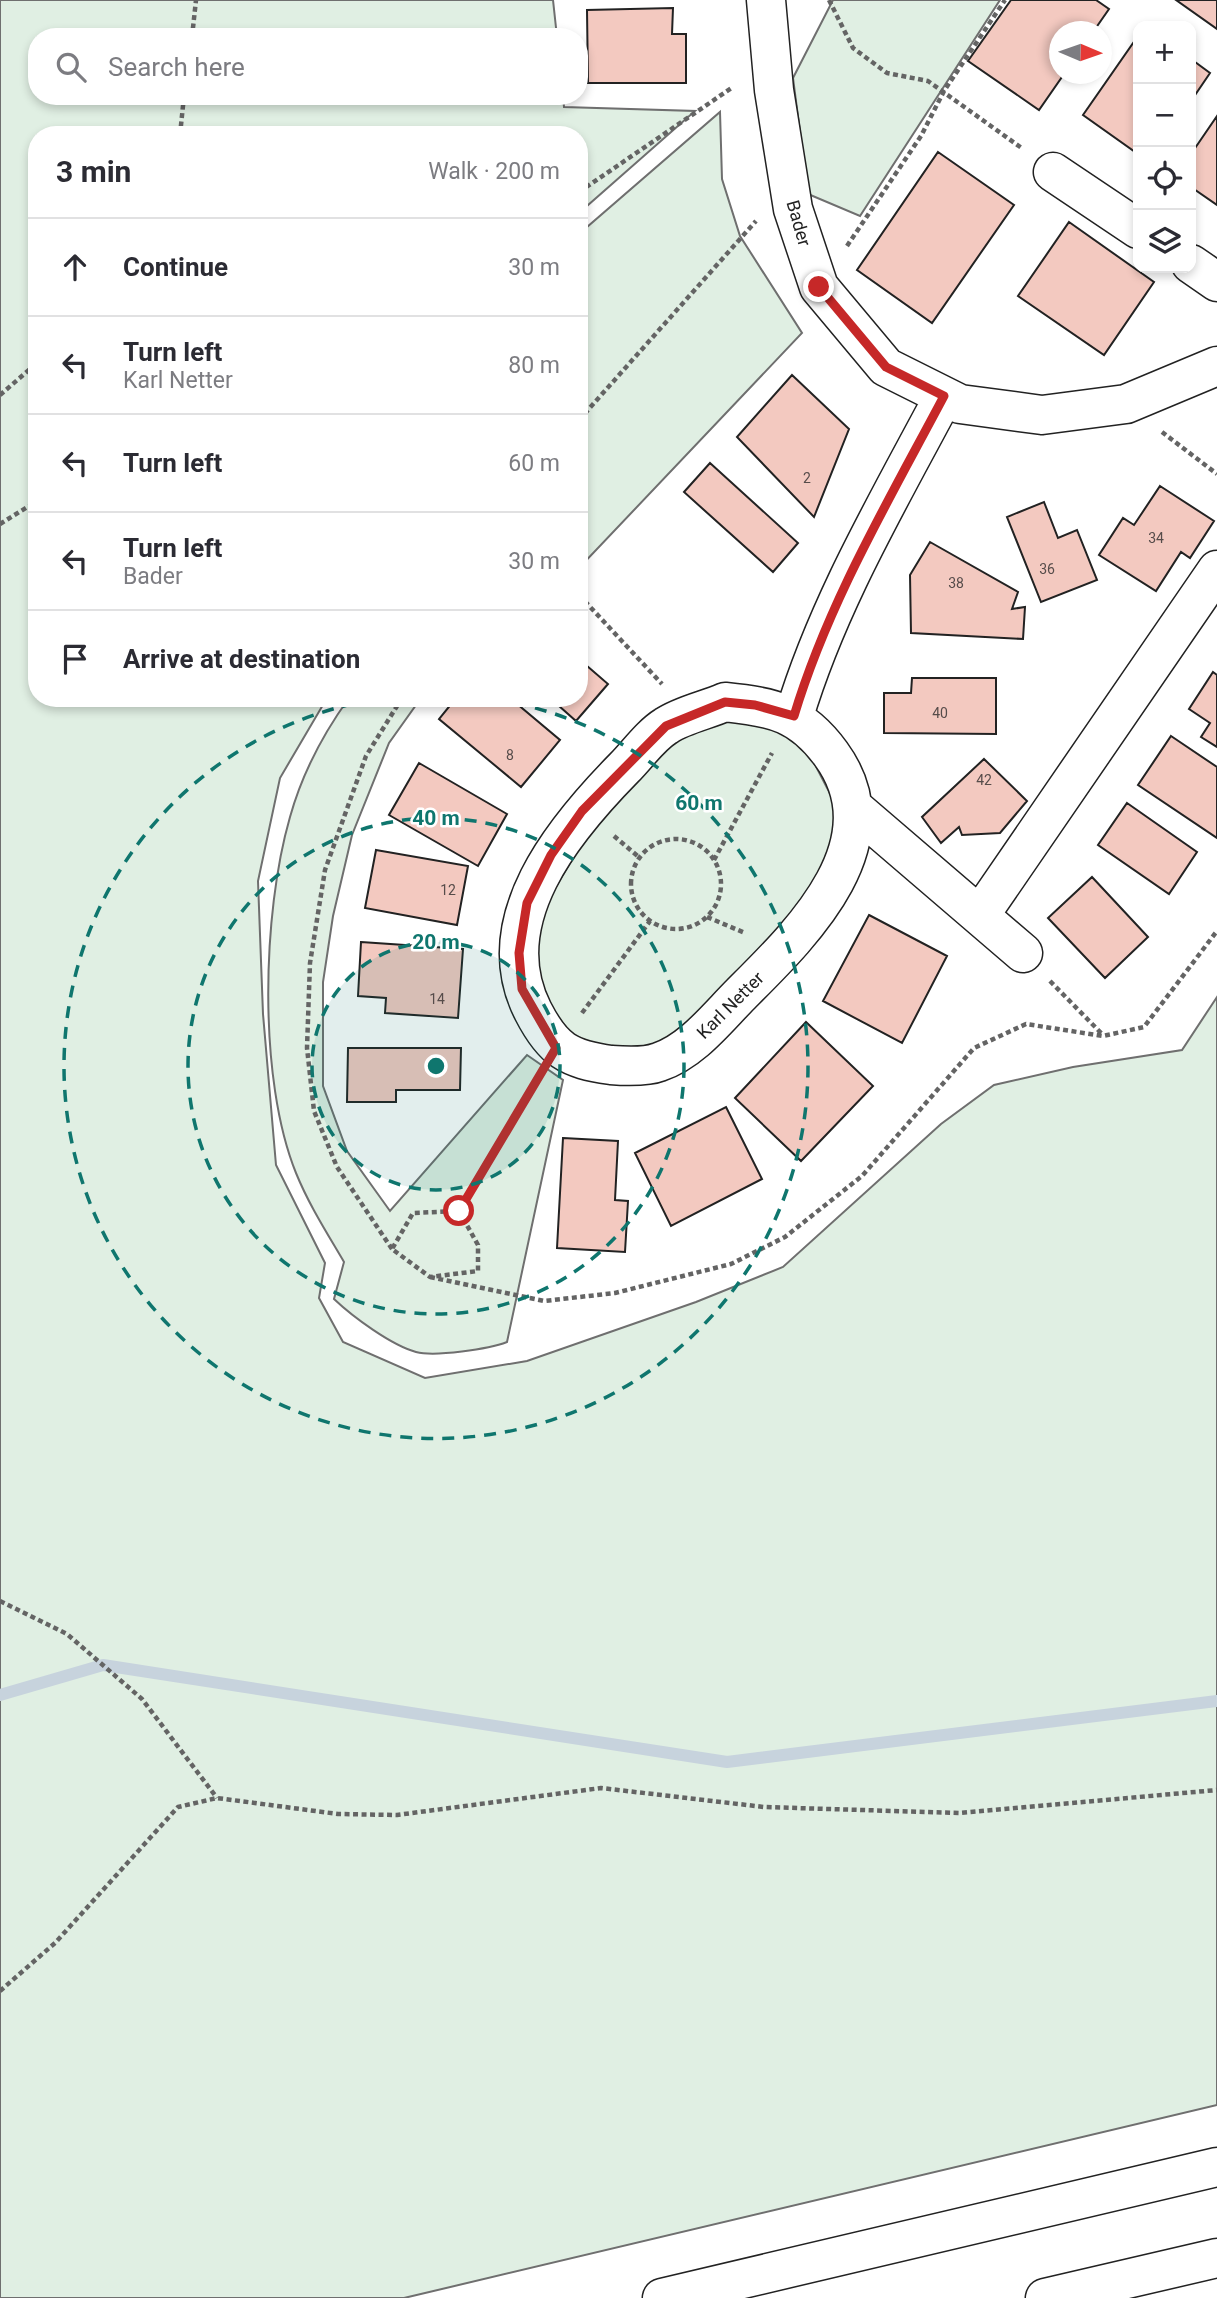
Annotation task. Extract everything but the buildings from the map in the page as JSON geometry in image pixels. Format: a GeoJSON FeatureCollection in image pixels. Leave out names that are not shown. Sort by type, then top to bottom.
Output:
{"type":"FeatureCollection","features":[{"type":"Feature","properties":{"kind":"main road","name":"Bader"},"geometry":{"type":"LineString","coordinates":[[766,0],[771,60],[793,209],[819,287],[886,367],[960,404],[1042,415],[1126,404],[1217,366]]}},
{"type":"Feature","properties":{"kind":"main road"},"geometry":{"type":"LineString","coordinates":[[1053,172],[1133,226]]}},
{"type":"Feature","properties":{"kind":"main road"},"geometry":{"type":"LineString","coordinates":[[1196,267],[1217,282]]}},
{"type":"Feature","properties":{"kind":"main road"},"geometry":{"type":"LineString","coordinates":[[794,716],[811,660],[830,615],[944,396]]}},
{"type":"Feature","properties":{"kind":"main road"},"geometry":{"type":"LineString","coordinates":[[980,915],[1217,570]]}},
{"type":"Feature","properties":{"kind":"main road","name":"Karl Netter"},"geometry":{"type":"LineString","coordinates":[[725,702],[755,705],[794,716],[822,741],[843,771],[854,808],[848,852],[827,895],[789,946],[693,1042],[659,1062],[619,1066],[582,1061],[556,1048],[522,989],[519,953],[527,903],[551,855],[582,811],[666,726],[725,702]]}},
{"type":"Feature","properties":{"kind":"main road"},"geometry":{"type":"LineString","coordinates":[[854,808],[1023,953]]}},
{"type":"Feature","properties":{"kind":"main road"},"geometry":{"type":"LineString","coordinates":[[662,2298],[1217,2167]]}},
{"type":"Feature","properties":{"kind":"main road"},"geometry":{"type":"LineString","coordinates":[[1045,2298],[1217,2258]]}},
{"type":"Feature","properties":{"kind":"path"},"geometry":{"type":"LineString","coordinates":[[193,28],[196,0]]}},
{"type":"Feature","properties":{"kind":"path"},"geometry":{"type":"LineString","coordinates":[[829,0],[853,48],[887,73],[928,80],[1053,172]]}},
{"type":"Feature","properties":{"kind":"path"},"geometry":{"type":"LineString","coordinates":[[819,287],[921,136],[944,91],[1005,0]]}},
{"type":"Feature","properties":{"kind":"path"},"geometry":{"type":"LineString","coordinates":[[588,186],[771,60]]}},
{"type":"Feature","properties":{"kind":"path"},"geometry":{"type":"LineString","coordinates":[[181,126],[183,105]]}},
{"type":"Feature","properties":{"kind":"path"},"geometry":{"type":"LineString","coordinates":[[588,410],[789,184]]}},
{"type":"Feature","properties":{"kind":"path"},"geometry":{"type":"LineString","coordinates":[[0,395],[28,371]]}},
{"type":"Feature","properties":{"kind":"path"},"geometry":{"type":"LineString","coordinates":[[1126,404],[1217,474]]}},
{"type":"Feature","properties":{"kind":"path"},"geometry":{"type":"LineString","coordinates":[[0,524],[28,507]]}},
{"type":"Feature","properties":{"kind":"path"},"geometry":{"type":"LineString","coordinates":[[588,605],[691,715]]}},
{"type":"Feature","properties":{"kind":"path"},"geometry":{"type":"LineString","coordinates":[[396,707],[366,756],[325,870],[310,963],[307,1048],[314,1111],[337,1167],[392,1249],[430,1278],[544,1301],[615,1293],[731,1264],[785,1237],[862,1176],[974,1048],[1026,1024],[1103,1036],[1144,1027],[1217,931]]}},
{"type":"Feature","properties":{"kind":"path"},"geometry":{"type":"LineString","coordinates":[[714,860],[751,789],[794,716]]}},
{"type":"Feature","properties":{"kind":"path"},"geometry":{"type":"LineString","coordinates":[[678,839],[696,843],[714,860],[722,886],[717,903],[707,917],[693,927],[675,930],[650,921],[635,901],[631,883],[636,865],[646,851],[661,842],[678,839]]}},
{"type":"Feature","properties":{"kind":"path"},"geometry":{"type":"LineString","coordinates":[[459,1211],[556,1048],[650,921]]}},
{"type":"Feature","properties":{"kind":"path"},"geometry":{"type":"LineString","coordinates":[[1023,953],[1103,1036]]}},
{"type":"Feature","properties":{"kind":"path"},"geometry":{"type":"LineString","coordinates":[[392,1249],[413,1213],[459,1211]]}},
{"type":"Feature","properties":{"kind":"path"},"geometry":{"type":"LineString","coordinates":[[430,1278],[478,1271],[478,1245],[459,1211]]}},
{"type":"Feature","properties":{"kind":"path"},"geometry":{"type":"LineString","coordinates":[[0,1601],[67,1634],[142,1699],[217,1798]]}},
{"type":"Feature","properties":{"kind":"path"},"geometry":{"type":"LineString","coordinates":[[0,1991],[55,1944],[178,1807],[217,1798],[338,1814],[397,1815],[601,1788],[764,1807],[959,1813],[1217,1790]]}},
{"type":"Feature","properties":{"kind":"green space"},"geometry":{"type":"Polygon","coordinates":[[[0,0],[553,0],[556,28],[28,28],[28,105],[564,105],[695,111],[588,205],[588,126],[28,126],[28,707],[322,707],[280,778],[258,881],[263,1014],[276,1165],[325,1263],[319,1298],[343,1342],[425,1378],[527,1361],[696,1302],[783,1267],[941,1124],[994,1085],[1073,1067],[1182,1050],[1217,997],[1217,2105],[404,2298],[0,2298],[0,0]]]}},
{"type":"Feature","properties":{"kind":"green space"},"geometry":{"type":"Polygon","coordinates":[[[833,0],[1000,0],[860,216],[808,194],[793,78],[833,0]]]}},
{"type":"Feature","properties":{"kind":"green space"},"geometry":{"type":"Polygon","coordinates":[[[720,112],[722,179],[740,236],[802,333],[588,559],[588,226],[720,112]]]}},
{"type":"Feature","properties":{"kind":"green space"},"geometry":{"type":"Polygon","coordinates":[[[343,707],[415,707],[389,743],[352,835],[333,916],[323,982],[323,1086],[347,1151],[390,1211],[527,1055],[563,1080],[507,1342],[462,1352],[416,1352],[373,1330],[334,1299],[344,1262],[301,1185],[284,1135],[275,1091],[270,1045],[268,996],[274,900],[290,817],[307,770],[343,707]]]}},
{"type":"Feature","properties":{"kind":"green space"},"geometry":{"type":"Polygon","coordinates":[[[728,719],[786,731],[809,753],[838,809],[832,847],[813,887],[776,935],[682,1030],[654,1046],[620,1049],[587,1045],[567,1034],[538,984],[535,954],[543,908],[595,821],[675,740],[728,719]]]}},
{"type":"Feature","properties":{"kind":"waterway"},"geometry":{"type":"LineString","coordinates":[[0,1695],[103,1665],[727,1762],[1217,1701]]}},
{"type":"Feature","properties":{"kind":"route"},"geometry":{"type":"LineString","coordinates":[[459,1211],[556,1048],[538,1021],[522,989],[519,953],[527,903],[551,855],[582,811],[666,726],[725,702],[755,705],[794,716],[811,660],[830,615],[944,396],[886,367],[819,287]]}}]}
